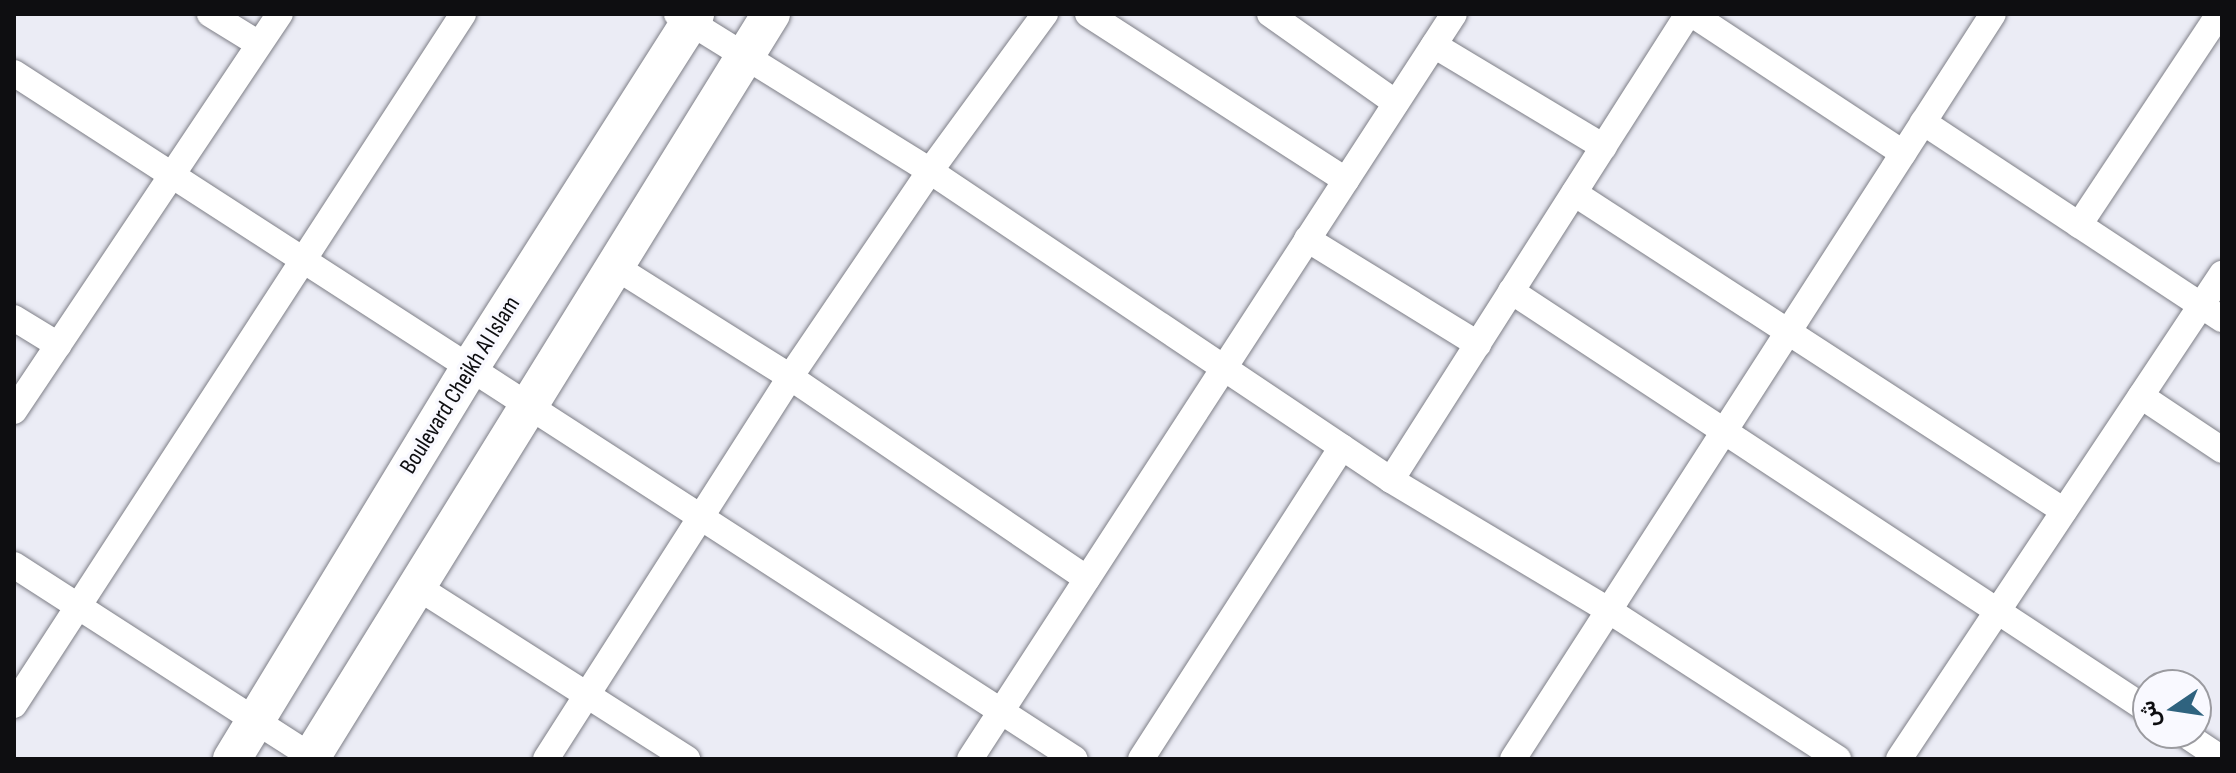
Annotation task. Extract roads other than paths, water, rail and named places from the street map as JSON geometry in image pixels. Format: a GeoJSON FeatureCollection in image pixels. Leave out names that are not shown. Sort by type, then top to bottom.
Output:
{"type":"FeatureCollection","features":[{"type":"Feature","properties":{"kind":"street"},"geometry":{"type":"LineString","coordinates":[[210,14],[259,44]]}},
{"type":"Feature","properties":{"kind":"street"},"geometry":{"type":"LineString","coordinates":[[14,411],[280,14]]}},
{"type":"Feature","properties":{"kind":"street"},"geometry":{"type":"LineString","coordinates":[[14,705],[463,14]]}},
{"type":"Feature","properties":{"kind":"street"},"geometry":{"type":"LineString","coordinates":[[14,565],[312,758],[419,588],[527,403],[771,14]]}},
{"type":"Feature","properties":{"kind":"street"},"geometry":{"type":"LineString","coordinates":[[546,759],[704,518],[790,377],[930,171],[1045,14]]}},
{"type":"Feature","properties":{"kind":"street"},"geometry":{"type":"LineString","coordinates":[[1088,14],[1346,180]]}},
{"type":"Feature","properties":{"kind":"street"},"geometry":{"type":"LineString","coordinates":[[1270,14],[1396,103]]}},
{"type":"Feature","properties":{"kind":"street"},"geometry":{"type":"LineString","coordinates":[[970,759],[1454,14]]}},
{"type":"Feature","properties":{"kind":"street"},"geometry":{"type":"LineString","coordinates":[[1391,480],[1690,14],[1903,153]]}},
{"type":"Feature","properties":{"kind":"street"},"geometry":{"type":"LineString","coordinates":[[1513,759],[1993,14]]}},
{"type":"Feature","properties":{"kind":"street"},"geometry":{"type":"LineString","coordinates":[[687,17],[745,58],[930,171],[1222,371],[1391,480],[1608,610],[1838,759]]}},
{"type":"Feature","properties":{"kind":"street","name":"Boulevard Cheikh Al Islam"},"geometry":{"type":"LineString","coordinates":[[232,759],[687,17]]}},
{"type":"Feature","properties":{"kind":"street"},"geometry":{"type":"LineString","coordinates":[[2079,225],[2214,19]]}},
{"type":"Feature","properties":{"kind":"street"},"geometry":{"type":"LineString","coordinates":[[1434,45],[1604,147]]}},
{"type":"Feature","properties":{"kind":"street"},"geometry":{"type":"LineString","coordinates":[[14,73],[1075,759]]}},
{"type":"Feature","properties":{"kind":"street"},"geometry":{"type":"LineString","coordinates":[[1923,122],[2212,312]]}},
{"type":"Feature","properties":{"kind":"street"},"geometry":{"type":"LineString","coordinates":[[1574,193],[2064,511]]}},
{"type":"Feature","properties":{"kind":"street"},"geometry":{"type":"LineString","coordinates":[[1307,239],[1478,344]]}},
{"type":"Feature","properties":{"kind":"street"},"geometry":{"type":"LineString","coordinates":[[614,266],[790,377],[1087,579]]}},
{"type":"Feature","properties":{"kind":"street"},"geometry":{"type":"LineString","coordinates":[[1899,759],[2141,396],[2212,312],[2222,274]]}},
{"type":"Feature","properties":{"kind":"street"},"geometry":{"type":"LineString","coordinates":[[1511,291],[2132,700]]}},
{"type":"Feature","properties":{"kind":"street"},"geometry":{"type":"LineString","coordinates":[[14,318],[58,345]]}},
{"type":"Feature","properties":{"kind":"street"},"geometry":{"type":"LineString","coordinates":[[2141,396],[2222,450]]}},
{"type":"Feature","properties":{"kind":"street"},"geometry":{"type":"LineString","coordinates":[[1141,759],[1342,447]]}},
{"type":"Feature","properties":{"kind":"street"},"geometry":{"type":"LineString","coordinates":[[419,588],[590,693],[687,759]]}}]}
